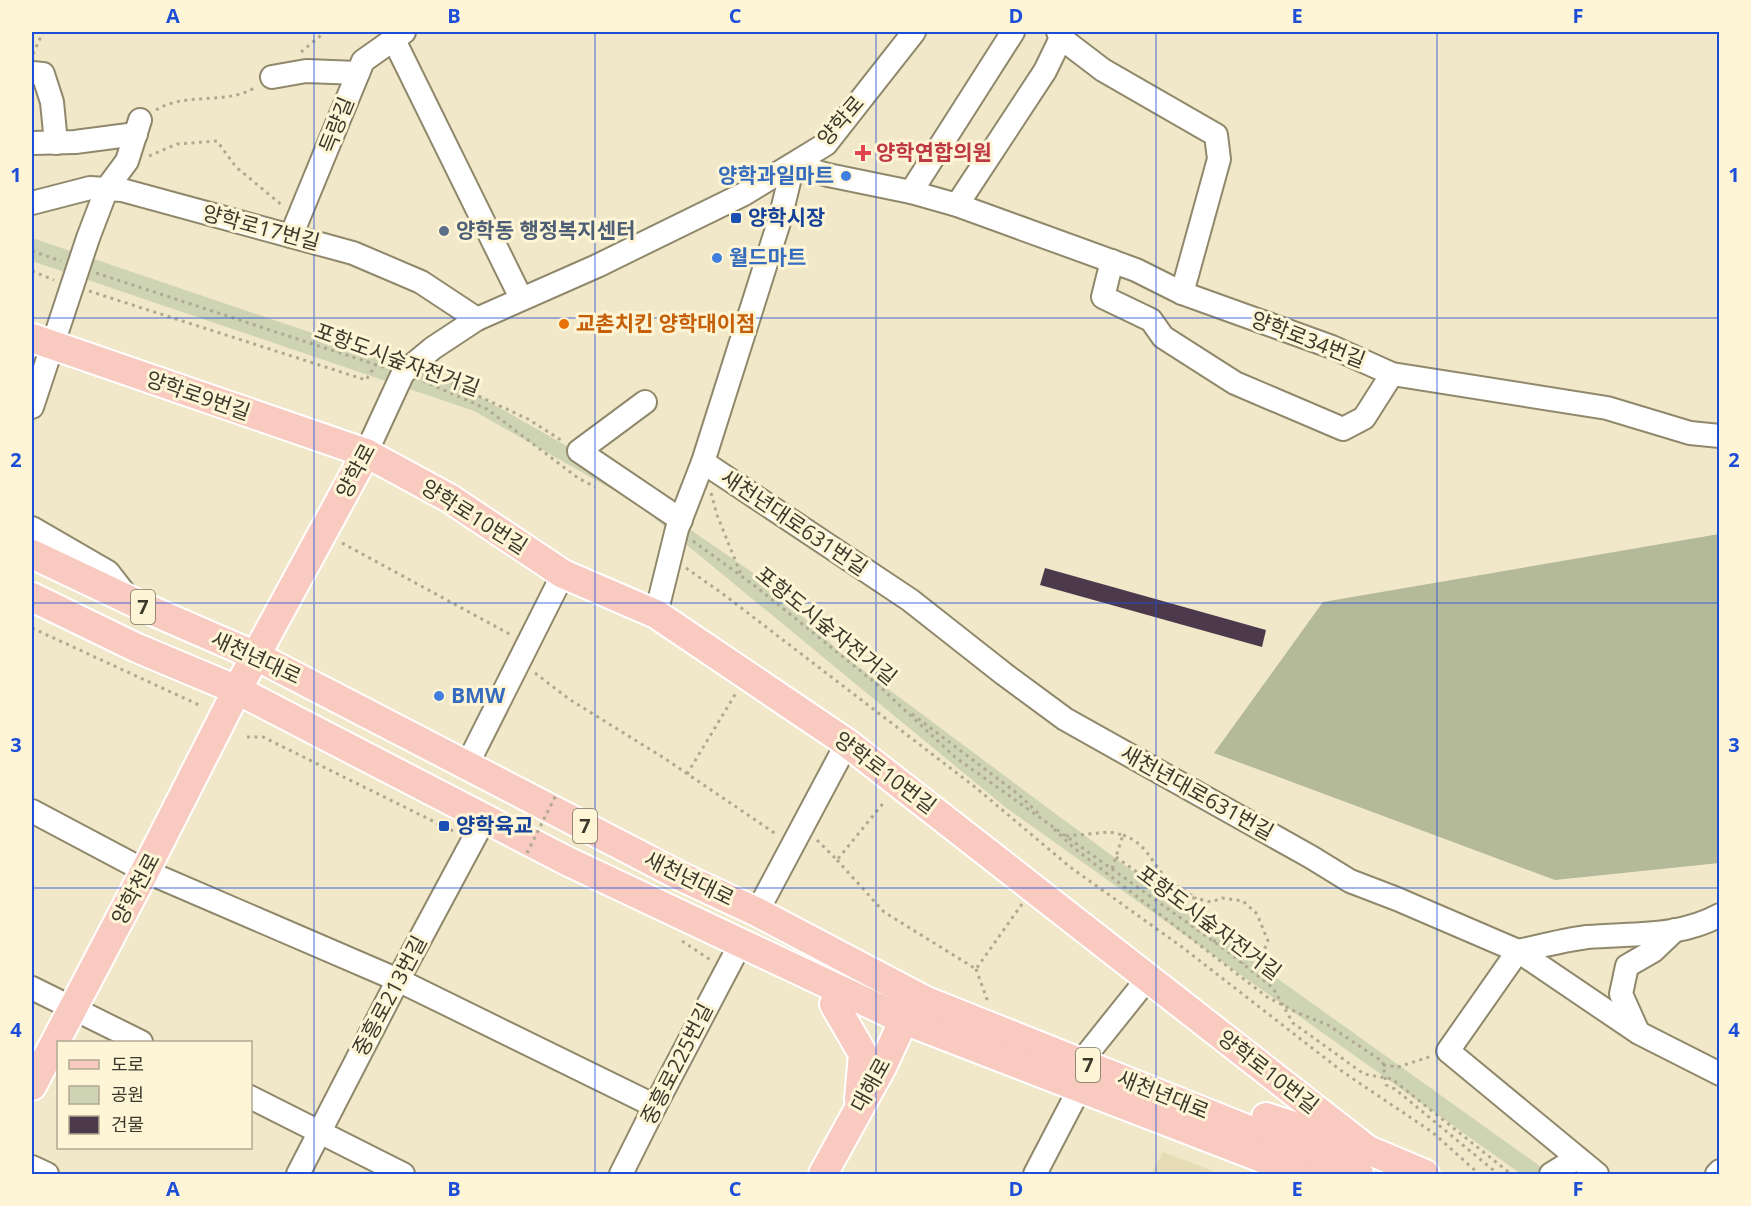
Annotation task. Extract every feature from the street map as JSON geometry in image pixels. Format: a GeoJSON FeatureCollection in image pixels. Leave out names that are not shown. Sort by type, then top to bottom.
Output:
{"type":"FeatureCollection","features":[{"type":"Feature","properties":{"kind":"main road","name":"양학로9번길"},"geometry":{"type":"LineString","coordinates":[[42,342],[366,453]]}},
{"type":"Feature","properties":{"kind":"main road","name":"양학로"},"geometry":{"type":"LineString","coordinates":[[237,690],[366,453]]}},
{"type":"Feature","properties":{"kind":"main road","name":"양학로10번길"},"geometry":{"type":"LineString","coordinates":[[366,453],[449,498],[564,574],[656,614],[847,742],[1148,978],[1379,1165]]}},
{"type":"Feature","properties":{"kind":"main road"},"geometry":{"type":"LineString","coordinates":[[32,537],[86,576],[130,600]]}},
{"type":"Feature","properties":{"kind":"main road","name":"새천년대로"},"geometry":{"type":"LineString","coordinates":[[32,554],[256,656],[684,878],[757,912],[911,1012]]}},
{"type":"Feature","properties":{"kind":"main road","name":"새천년대로"},"geometry":{"type":"LineString","coordinates":[[32,597],[137,648],[237,690],[485,818],[688,919],[911,1012],[1248,1141],[1303,1174]]}},
{"type":"Feature","properties":{"kind":"main road","name":"양학천로"},"geometry":{"type":"LineString","coordinates":[[32,1086],[146,871],[237,690]]}},
{"type":"Feature","properties":{"kind":"main road"},"geometry":{"type":"LineString","coordinates":[[688,919],[710,941],[834,1004],[911,1012],[950,998],[1150,1077],[1296,1128],[1379,1165],[1425,1174]]}},
{"type":"Feature","properties":{"kind":"main road"},"geometry":{"type":"LineString","coordinates":[[834,1004],[863,1054],[858,1108]]}},
{"type":"Feature","properties":{"kind":"main road"},"geometry":{"type":"LineString","coordinates":[[911,1012],[948,1053],[1265,1174]]}},
{"type":"Feature","properties":{"kind":"main road","name":"대해로"},"geometry":{"type":"LineString","coordinates":[[823,1174],[911,1012]]}},
{"type":"Feature","properties":{"kind":"main road","name":"새천년대로"},"geometry":{"type":"LineString","coordinates":[[1248,1141],[1379,1165]]}},
{"type":"Feature","properties":{"kind":"street","name":"양학로"},"geometry":{"type":"LineString","coordinates":[[366,453],[409,369],[433,348],[477,319],[597,266],[744,194],[826,144],[914,32]]}},
{"type":"Feature","properties":{"kind":"street"},"geometry":{"type":"LineString","coordinates":[[911,192],[1013,32]]}},
{"type":"Feature","properties":{"kind":"street"},"geometry":{"type":"LineString","coordinates":[[957,206],[1045,71],[1059,35],[1103,70],[1216,135],[1219,159],[1182,293]]}},
{"type":"Feature","properties":{"kind":"street"},"geometry":{"type":"LineString","coordinates":[[399,36],[521,298]]}},
{"type":"Feature","properties":{"kind":"street","name":"득량길"},"geometry":{"type":"LineString","coordinates":[[295,227],[363,61],[399,36]]}},
{"type":"Feature","properties":{"kind":"street"},"geometry":{"type":"LineString","coordinates":[[272,77],[306,71],[358,73]]}},
{"type":"Feature","properties":{"kind":"street"},"geometry":{"type":"LineString","coordinates":[[32,73],[44,74],[52,102],[56,143]]}},
{"type":"Feature","properties":{"kind":"street"},"geometry":{"type":"LineString","coordinates":[[32,143],[75,142],[138,127]]}},
{"type":"Feature","properties":{"kind":"street"},"geometry":{"type":"LineString","coordinates":[[32,406],[42,342],[75,276],[107,188],[127,161],[138,127]]}},
{"type":"Feature","properties":{"kind":"street","name":"양학로34번길"},"geometry":{"type":"LineString","coordinates":[[793,165],[828,175],[911,192],[957,206],[1113,261],[1182,293],[1332,347],[1392,374],[1607,408],[1690,434],[1719,436]]}},
{"type":"Feature","properties":{"kind":"street"},"geometry":{"type":"LineString","coordinates":[[656,614],[679,525],[703,462],[780,219],[793,165]]}},
{"type":"Feature","properties":{"kind":"street","name":"양학로17번길"},"geometry":{"type":"LineString","coordinates":[[32,203],[90,188],[107,188],[295,227],[421,282],[477,319]]}},
{"type":"Feature","properties":{"kind":"street"},"geometry":{"type":"LineString","coordinates":[[1113,261],[1103,297],[1151,320],[1162,337],[1234,383],[1343,429],[1365,418],[1392,374]]}},
{"type":"Feature","properties":{"kind":"street"},"geometry":{"type":"LineString","coordinates":[[645,402],[579,451],[679,525]]}},
{"type":"Feature","properties":{"kind":"street","name":"새천년대로631번길"},"geometry":{"type":"LineString","coordinates":[[703,462],[910,600],[1065,719],[1301,851],[1350,881],[1398,899],[1518,951],[1639,1033],[1719,1074]]}},
{"type":"Feature","properties":{"kind":"street"},"geometry":{"type":"LineString","coordinates":[[32,528],[108,572],[130,600]]}},
{"type":"Feature","properties":{"kind":"street"},"geometry":{"type":"LineString","coordinates":[[467,765],[564,574]]}},
{"type":"Feature","properties":{"kind":"street"},"geometry":{"type":"LineString","coordinates":[[757,912],[847,742]]}},
{"type":"Feature","properties":{"kind":"street"},"geometry":{"type":"LineString","coordinates":[[32,811],[146,871],[398,980],[655,1106]]}},
{"type":"Feature","properties":{"kind":"street","name":"중흥로213번길"},"geometry":{"type":"LineString","coordinates":[[298,1174],[485,818]]}},
{"type":"Feature","properties":{"kind":"street"},"geometry":{"type":"LineString","coordinates":[[1597,1174],[1448,1052],[1518,951],[1585,937],[1661,933],[1702,925],[1719,915]]}},
{"type":"Feature","properties":{"kind":"street"},"geometry":{"type":"LineString","coordinates":[[1639,1033],[1621,994],[1626,966],[1653,951],[1675,930]]}},
{"type":"Feature","properties":{"kind":"street","name":"중흥로225번길"},"geometry":{"type":"LineString","coordinates":[[621,1174],[735,954]]}},
{"type":"Feature","properties":{"kind":"street"},"geometry":{"type":"LineString","coordinates":[[1088,1053],[1148,978]]}},
{"type":"Feature","properties":{"kind":"street"},"geometry":{"type":"LineString","coordinates":[[32,988],[139,1041]]}},
{"type":"Feature","properties":{"kind":"street"},"geometry":{"type":"LineString","coordinates":[[252,1098],[403,1174]]}},
{"type":"Feature","properties":{"kind":"street"},"geometry":{"type":"LineString","coordinates":[[1035,1174],[1073,1101]]}},
{"type":"Feature","properties":{"kind":"street"},"geometry":{"type":"LineString","coordinates":[[1551,1174],[1577,1158]]}},
{"type":"Feature","properties":{"kind":"street"},"geometry":{"type":"LineString","coordinates":[[32,1167],[47,1174]]}},
{"type":"Feature","properties":{"kind":"path"},"geometry":{"type":"LineString","coordinates":[[32,58],[43,32]]}},
{"type":"Feature","properties":{"kind":"path"},"geometry":{"type":"LineString","coordinates":[[138,127],[167,103],[197,98],[227,98],[246,93],[272,77]]}},
{"type":"Feature","properties":{"kind":"path"},"geometry":{"type":"LineString","coordinates":[[127,161],[141,159],[177,144],[217,141],[236,167],[295,227]]}},
{"type":"Feature","properties":{"kind":"path","name":"포항도시숲자전거길"},"geometry":{"type":"LineString","coordinates":[[32,251],[75,276],[376,364],[409,369],[487,409],[578,478],[598,489]]}},
{"type":"Feature","properties":{"kind":"path"},"geometry":{"type":"LineString","coordinates":[[32,271],[75,276],[366,380],[376,364]]}},
{"type":"Feature","properties":{"kind":"path"},"geometry":{"type":"LineString","coordinates":[[409,369],[442,380],[528,419],[579,451]]}},
{"type":"Feature","properties":{"kind":"path"},"geometry":{"type":"LineString","coordinates":[[703,462],[717,515],[742,577]]}},
{"type":"Feature","properties":{"kind":"path","name":"포항도시숲자전거길"},"geometry":{"type":"LineString","coordinates":[[679,525],[878,685],[955,757],[1206,936],[1273,988],[1293,1023],[1364,1074],[1392,1079],[1511,1174]]}},
{"type":"Feature","properties":{"kind":"path"},"geometry":{"type":"LineString","coordinates":[[323,532],[524,652],[569,699],[687,774],[837,860],[884,912],[976,969],[992,1015]]}},
{"type":"Feature","properties":{"kind":"path"},"geometry":{"type":"LineString","coordinates":[[670,556],[975,787],[1070,867],[1182,947],[1343,1072],[1432,1132],[1479,1174]]}},
{"type":"Feature","properties":{"kind":"path"},"geometry":{"type":"LineString","coordinates":[[32,628],[199,705]]}},
{"type":"Feature","properties":{"kind":"path"},"geometry":{"type":"LineString","coordinates":[[687,774],[746,676]]}},
{"type":"Feature","properties":{"kind":"path"},"geometry":{"type":"LineString","coordinates":[[900,705],[1018,794],[1074,848],[1267,997],[1328,1025],[1383,1062],[1386,1085],[1395,1089],[1498,1174]]}},
{"type":"Feature","properties":{"kind":"path"},"geometry":{"type":"LineString","coordinates":[[837,860],[899,783]]}},
{"type":"Feature","properties":{"kind":"path"},"geometry":{"type":"LineString","coordinates":[[527,853],[557,793]]}},
{"type":"Feature","properties":{"kind":"path"},"geometry":{"type":"LineString","coordinates":[[1066,836],[1110,832],[1136,839],[1168,879],[1195,898],[1206,936]]}},
{"type":"Feature","properties":{"kind":"path"},"geometry":{"type":"LineString","coordinates":[[1112,869],[1123,835]]}},
{"type":"Feature","properties":{"kind":"path"},"geometry":{"type":"LineString","coordinates":[[1116,856],[1174,899],[1195,898],[1211,902],[1222,898],[1243,900],[1257,914],[1268,942],[1265,950],[1256,958],[1248,960],[1242,958]]}},
{"type":"Feature","properties":{"kind":"path"},"geometry":{"type":"LineString","coordinates":[[976,969],[1033,888]]}},
{"type":"Feature","properties":{"kind":"path"},"geometry":{"type":"LineString","coordinates":[[1212,941],[1236,942],[1243,964]]}},
{"type":"Feature","properties":{"kind":"path"},"geometry":{"type":"LineString","coordinates":[[1383,1065],[1398,1067],[1448,1052]]}},
{"type":"Feature","properties":{"kind":"shaded area"},"geometry":{"type":"Polygon","coordinates":[[[1163,1152],[1221,1174],[1151,1174],[1163,1152]]]}},
{"type":"Feature","properties":{"kind":"green space"},"geometry":{"type":"Polygon","coordinates":[[[32,238],[451,380],[584,456],[766,582],[844,656],[1260,966],[1551,1174],[1521,1174],[1005,807],[636,503],[474,411],[32,261],[32,238]]]}},
{"type":"Feature","properties":{"kind":"green space"},"geometry":{"type":"Polygon","coordinates":[[[1719,534],[1719,863],[1555,880],[1214,753],[1323,602],[1719,534]]]}},
{"type":"Feature","properties":{"kind":"building"},"geometry":{"type":"Polygon","coordinates":[[[1045,568],[1266,630],[1262,647],[1040,585],[1045,568]]]}},
{"type":"Feature","properties":{"kind":"place","name":"양학연합의원"},"geometry":{"type":"Point","coordinates":[863,153]}},
{"type":"Feature","properties":{"kind":"place","name":"양학과일마트"},"geometry":{"type":"Point","coordinates":[846,176]}},
{"type":"Feature","properties":{"kind":"place","name":"양학시장"},"geometry":{"type":"Point","coordinates":[736,218]}},
{"type":"Feature","properties":{"kind":"place","name":"양학동 행정복지센터"},"geometry":{"type":"Point","coordinates":[444,231]}},
{"type":"Feature","properties":{"kind":"place","name":"월드마트"},"geometry":{"type":"Point","coordinates":[717,258]}},
{"type":"Feature","properties":{"kind":"place","name":"교촌치킨 양학대이점"},"geometry":{"type":"Point","coordinates":[564,324]}},
{"type":"Feature","properties":{"kind":"place","name":"BMW"},"geometry":{"type":"Point","coordinates":[439,696]}},
{"type":"Feature","properties":{"kind":"place","name":"양학육교"},"geometry":{"type":"Point","coordinates":[444,826]}}]}
